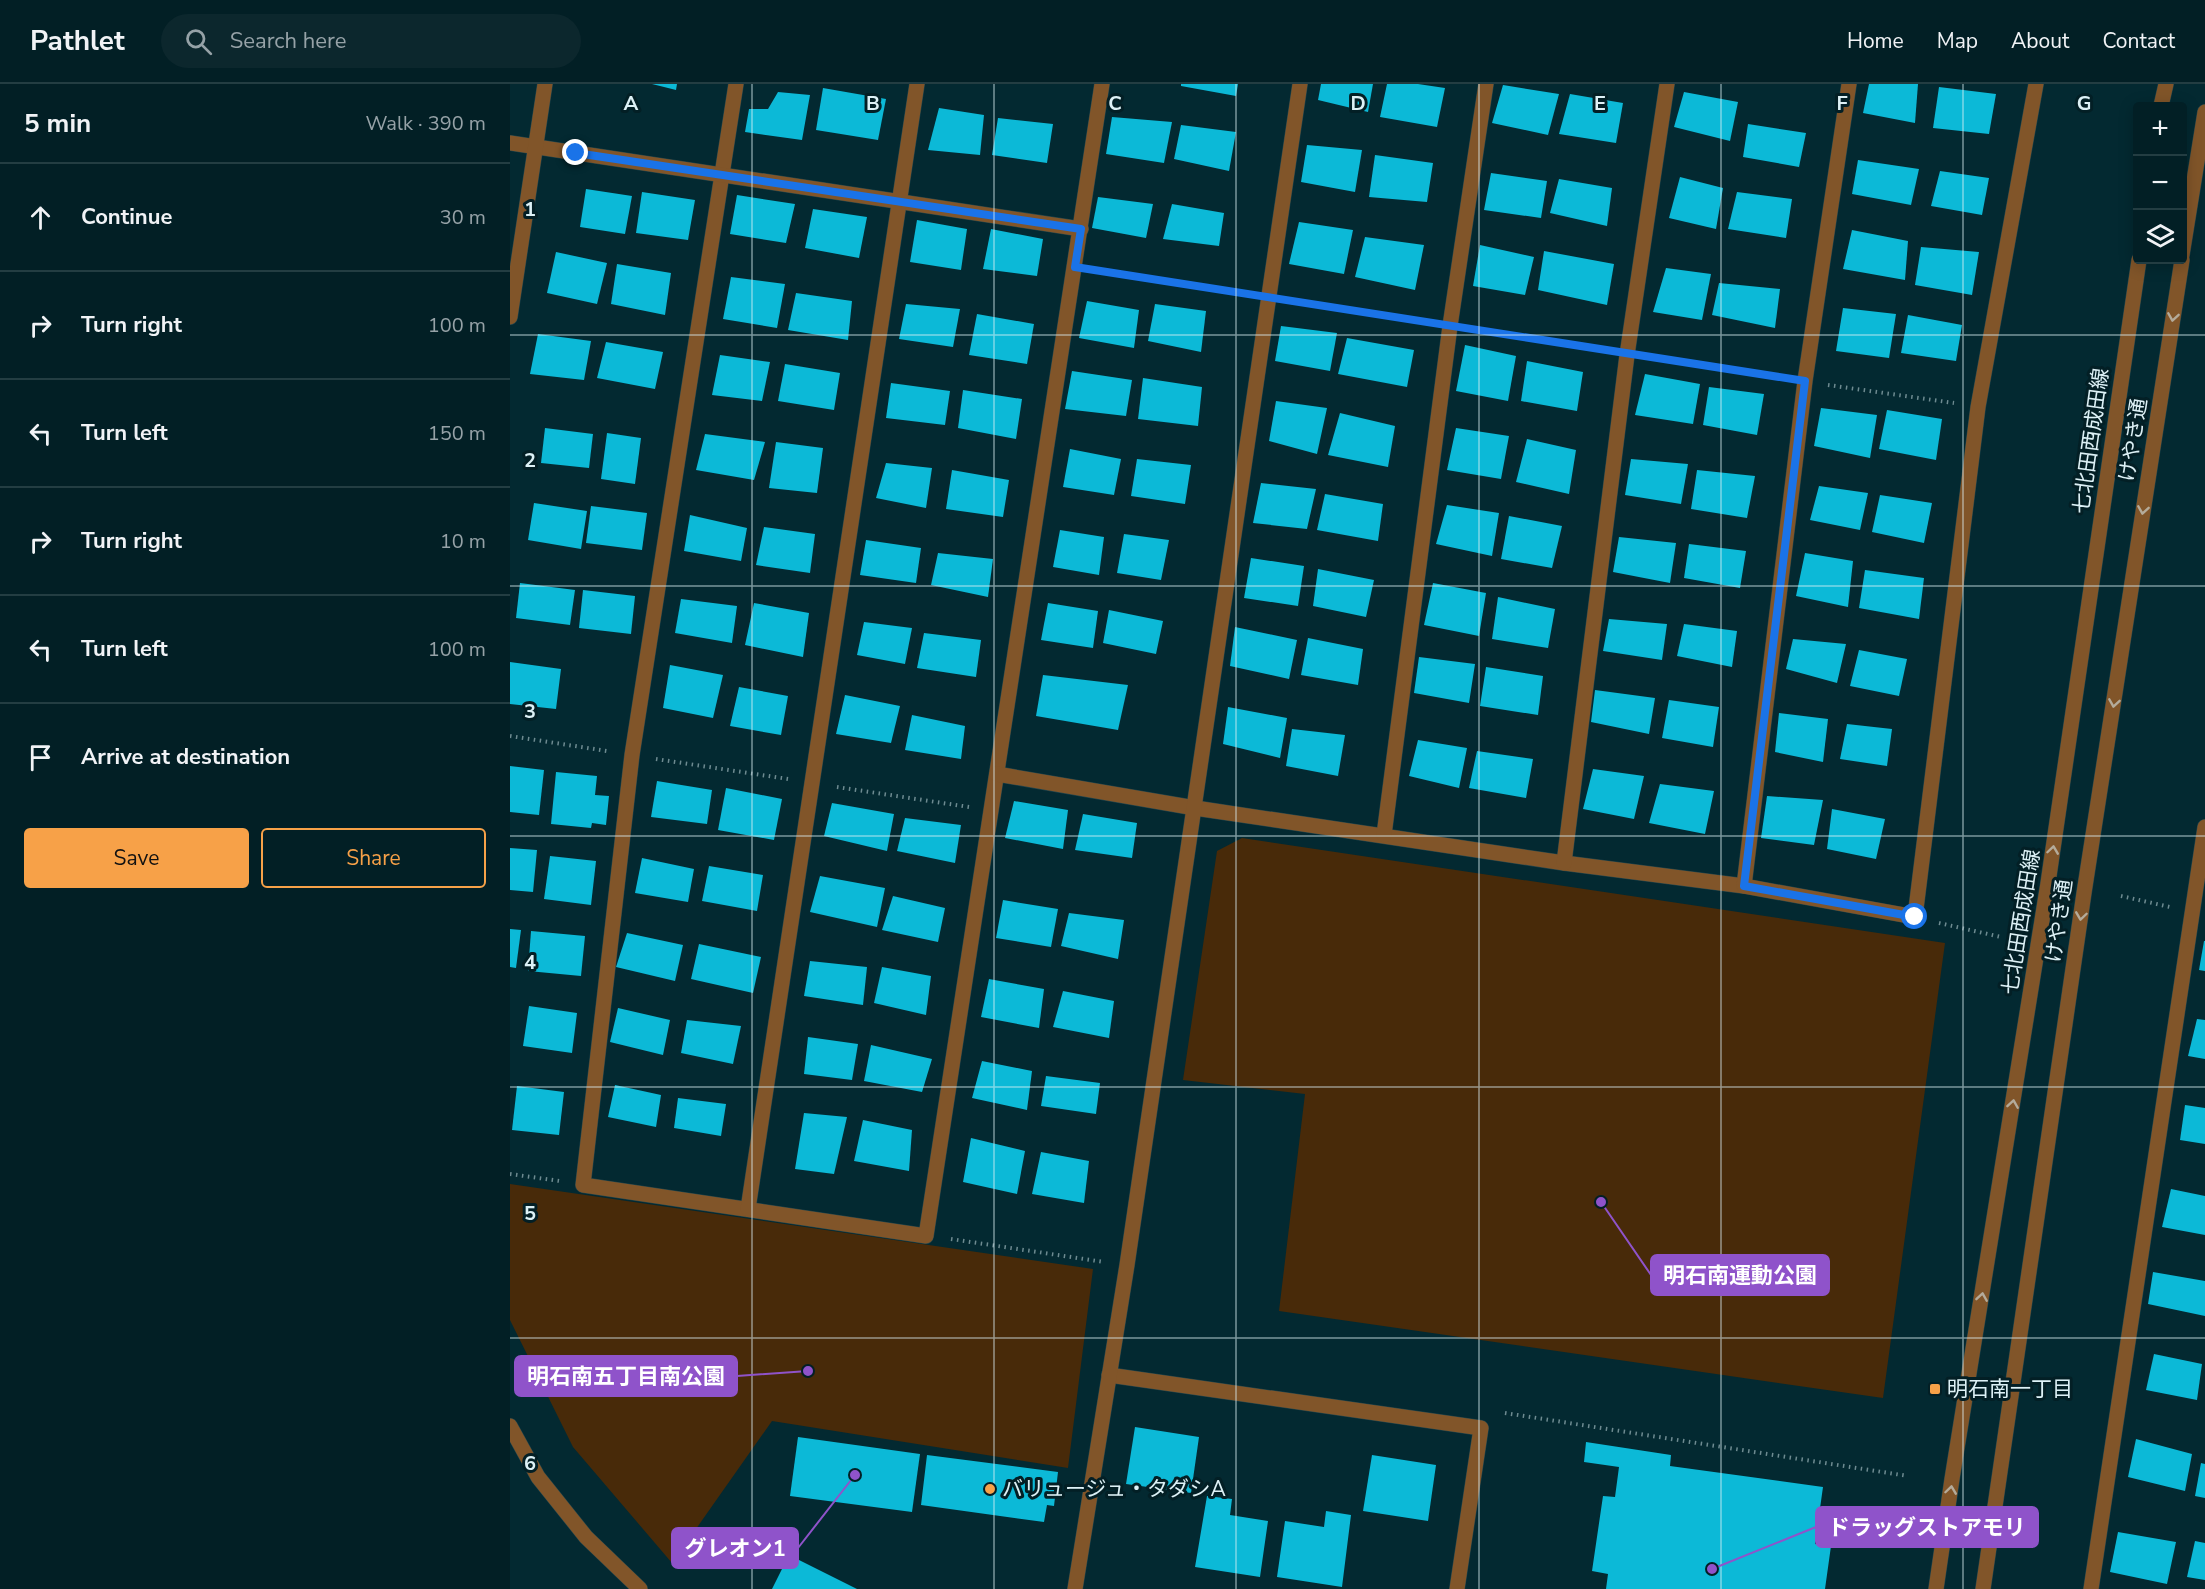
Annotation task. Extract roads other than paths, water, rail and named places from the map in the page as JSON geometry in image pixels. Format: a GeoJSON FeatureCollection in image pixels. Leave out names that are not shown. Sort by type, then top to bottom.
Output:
{"type":"FeatureCollection","features":[{"type":"Feature","properties":{"kind":"street"},"geometry":{"type":"LineString","coordinates":[[510,318],[545,84]]}},
{"type":"Feature","properties":{"kind":"street"},"geometry":{"type":"LineString","coordinates":[[736,84],[632,755],[582,1185],[926,1236],[1102,84]]}},
{"type":"Feature","properties":{"kind":"street"},"geometry":{"type":"LineString","coordinates":[[748,1209],[917,84]]}},
{"type":"Feature","properties":{"kind":"street"},"geometry":{"type":"LineString","coordinates":[[1075,1589],[1127,1265],[1300,84]]}},
{"type":"Feature","properties":{"kind":"street"},"geometry":{"type":"LineString","coordinates":[[1383,835],[1450,326],[1486,84]]}},
{"type":"Feature","properties":{"kind":"street"},"geometry":{"type":"LineString","coordinates":[[1564,862],[1627,355],[1667,84]]}},
{"type":"Feature","properties":{"kind":"street"},"geometry":{"type":"LineString","coordinates":[[1744,886],[1805,381],[1849,84]]}},
{"type":"Feature","properties":{"kind":"street"},"geometry":{"type":"LineString","coordinates":[[997,774],[1195,808],[1744,886],[1915,917],[1978,407],[2036,84]]}},
{"type":"Feature","properties":{"kind":"street"},"geometry":{"type":"LineString","coordinates":[[2162,102],[2166,84]]}},
{"type":"Feature","properties":{"kind":"street"},"geometry":{"type":"LineString","coordinates":[[2187,224],[2205,112]]}},
{"type":"Feature","properties":{"kind":"street"},"geometry":{"type":"LineString","coordinates":[[510,143],[1081,229]]}},
{"type":"Feature","properties":{"kind":"street","name":"七北田西成田線"},"geometry":{"type":"LineString","coordinates":[[1936,1589],[2050,871],[2138,264]]}},
{"type":"Feature","properties":{"kind":"street","name":"けやき通"},"geometry":{"type":"LineString","coordinates":[[1983,1589],[2083,904],[2181,264]]}},
{"type":"Feature","properties":{"kind":"street"},"geometry":{"type":"LineString","coordinates":[[2091,1589],[2199,912],[2205,826]]}},
{"type":"Feature","properties":{"kind":"street"},"geometry":{"type":"LineString","coordinates":[[1109,1375],[1481,1428],[1457,1589]]}},
{"type":"Feature","properties":{"kind":"street"},"geometry":{"type":"LineString","coordinates":[[510,1426],[538,1477],[586,1537],[640,1589]]}},
{"type":"Feature","properties":{"kind":"place","name":"明石南運動公園"},"geometry":{"type":"Point","coordinates":[1601,1202]}},
{"type":"Feature","properties":{"kind":"place","name":"明石南五丁目南公園"},"geometry":{"type":"Point","coordinates":[808,1371]}},
{"type":"Feature","properties":{"kind":"place","name":"明石南一丁目"},"geometry":{"type":"Point","coordinates":[1935,1389]}},
{"type":"Feature","properties":{"kind":"place","name":"グレオン1"},"geometry":{"type":"Point","coordinates":[855,1475]}},
{"type":"Feature","properties":{"kind":"place","name":"バリュージュ・タダシA"},"geometry":{"type":"Point","coordinates":[990,1489]}},
{"type":"Feature","properties":{"kind":"place","name":"ドラッグストアモリ"},"geometry":{"type":"Point","coordinates":[1712,1569]}}]}
